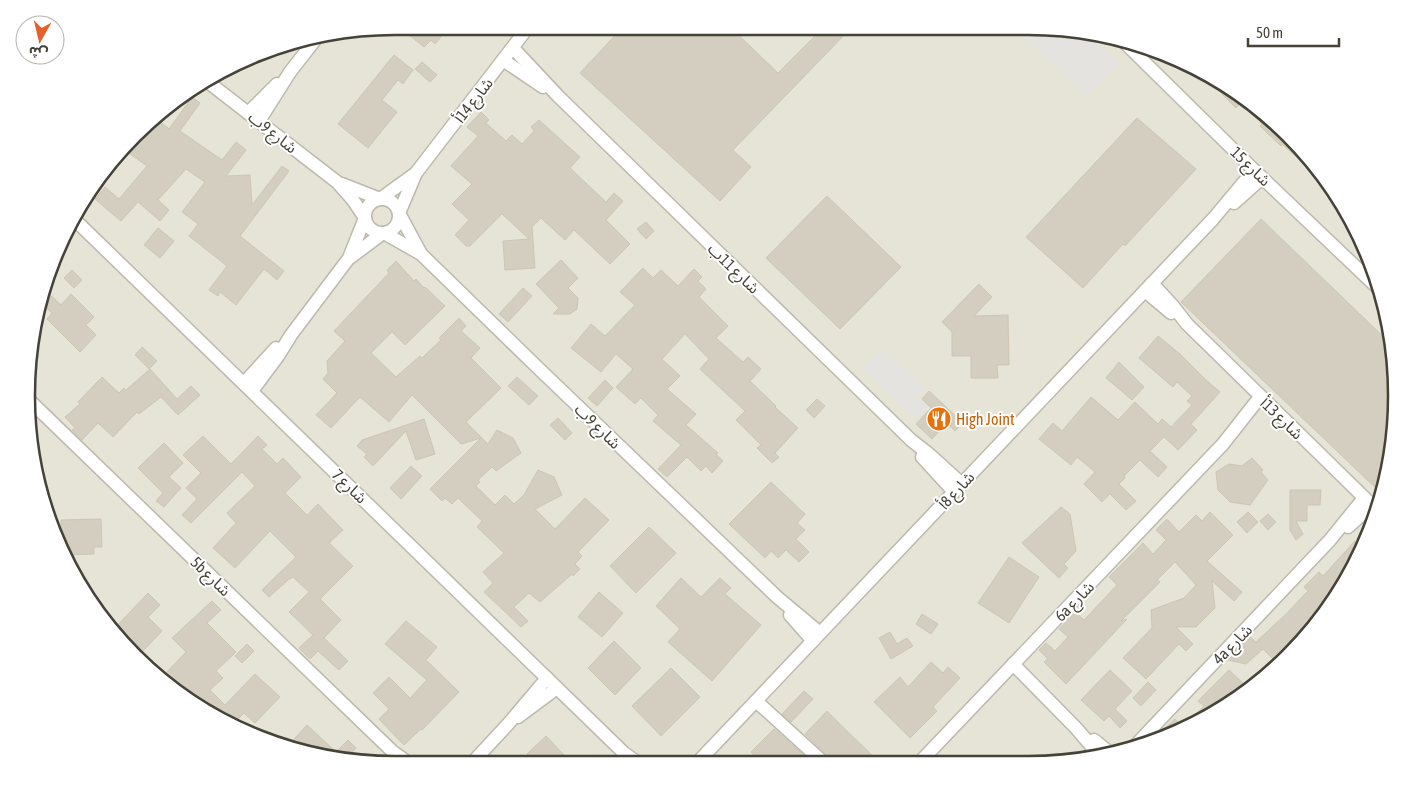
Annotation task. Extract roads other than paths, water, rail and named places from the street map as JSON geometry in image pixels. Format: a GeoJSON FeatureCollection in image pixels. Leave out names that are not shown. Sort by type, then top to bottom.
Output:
{"type":"FeatureCollection","features":[{"type":"Feature","properties":{"kind":"street","name":"شارع 14أ"},"geometry":{"type":"LineString","coordinates":[[399,213],[416,173],[522,35]]}},
{"type":"Feature","properties":{"kind":"street"},"geometry":{"type":"LineString","coordinates":[[259,121],[290,72],[311,45]]}},
{"type":"Feature","properties":{"kind":"street","name":"شارع 11ب"},"geometry":{"type":"LineString","coordinates":[[513,48],[558,96],[911,440],[932,468],[958,488]]}},
{"type":"Feature","properties":{"kind":"street","name":"شارع 15"},"geometry":{"type":"LineString","coordinates":[[1133,51],[1369,279]]}},
{"type":"Feature","properties":{"kind":"street","name":"شارع 11ب"},"geometry":{"type":"LineString","coordinates":[[504,60],[558,96]]}},
{"type":"Feature","properties":{"kind":"street"},"geometry":{"type":"LineString","coordinates":[[248,113],[290,72]]}},
{"type":"Feature","properties":{"kind":"street","name":"شارع 9ب"},"geometry":{"type":"LineString","coordinates":[[212,85],[338,182],[353,200],[364,218]]}},
{"type":"Feature","properties":{"kind":"street","name":"شارع 14أ"},"geometry":{"type":"LineString","coordinates":[[380,199],[416,173]]}},
{"type":"Feature","properties":{"kind":"street","name":"شارع 8أ"},"geometry":{"type":"LineString","coordinates":[[704,756],[1214,218],[1233,204],[1258,174]]}},
{"type":"Feature","properties":{"kind":"street","name":"شارع 9ب"},"geometry":{"type":"LineString","coordinates":[[338,182],[380,199]]}},
{"type":"Feature","properties":{"kind":"street"},"geometry":{"type":"LineString","coordinates":[[248,387],[278,356],[291,335],[349,258],[367,207],[372,201],[380,199],[391,201],[399,213],[397,225],[392,231],[384,233],[349,258]]}},
{"type":"Feature","properties":{"kind":"street","name":"شارع 9ب"},"geometry":{"type":"LineString","coordinates":[[399,213],[422,254]]}},
{"type":"Feature","properties":{"kind":"street"},"geometry":{"type":"LineString","coordinates":[[364,218],[372,231],[384,233]]}},
{"type":"Feature","properties":{"kind":"street","name":"شارع 7"},"geometry":{"type":"LineString","coordinates":[[79,223],[626,756]]}},
{"type":"Feature","properties":{"kind":"street","name":"شارع 9ب"},"geometry":{"type":"LineString","coordinates":[[384,233],[422,254],[534,365],[776,597],[798,625],[817,637]]}},
{"type":"Feature","properties":{"kind":"street","name":"شارع 13أ"},"geometry":{"type":"LineString","coordinates":[[1149,287],[1371,503]]}},
{"type":"Feature","properties":{"kind":"street","name":"6a شارع"},"geometry":{"type":"LineString","coordinates":[[926,756],[1263,400]]}},
{"type":"Feature","properties":{"kind":"street","name":"5b شارع"},"geometry":{"type":"LineString","coordinates":[[35,406],[399,756]]}},
{"type":"Feature","properties":{"kind":"street","name":"4a شارع"},"geometry":{"type":"LineString","coordinates":[[1144,737],[1330,540],[1371,505]]}},
{"type":"Feature","properties":{"kind":"street"},"geometry":{"type":"LineString","coordinates":[[1010,668],[1051,702],[1095,750]]}},
{"type":"Feature","properties":{"kind":"street"},"geometry":{"type":"LineString","coordinates":[[478,756],[547,678]]}},
{"type":"Feature","properties":{"kind":"street"},"geometry":{"type":"LineString","coordinates":[[509,723],[538,704],[557,688]]}},
{"type":"Feature","properties":{"kind":"street"},"geometry":{"type":"LineString","coordinates":[[756,701],[816,756]]}},
{"type":"Feature","properties":{"kind":"street"},"geometry":{"type":"LineString","coordinates":[[1076,728],[1102,748]]}},
{"type":"Feature","properties":{"kind":"street","name":"5b شارع"},"geometry":{"type":"LineString","coordinates":[[392,751],[396,756]]}},
{"type":"Feature","properties":{"kind":"place","name":"High Joint"},"geometry":{"type":"Point","coordinates":[939,419]}}]}
